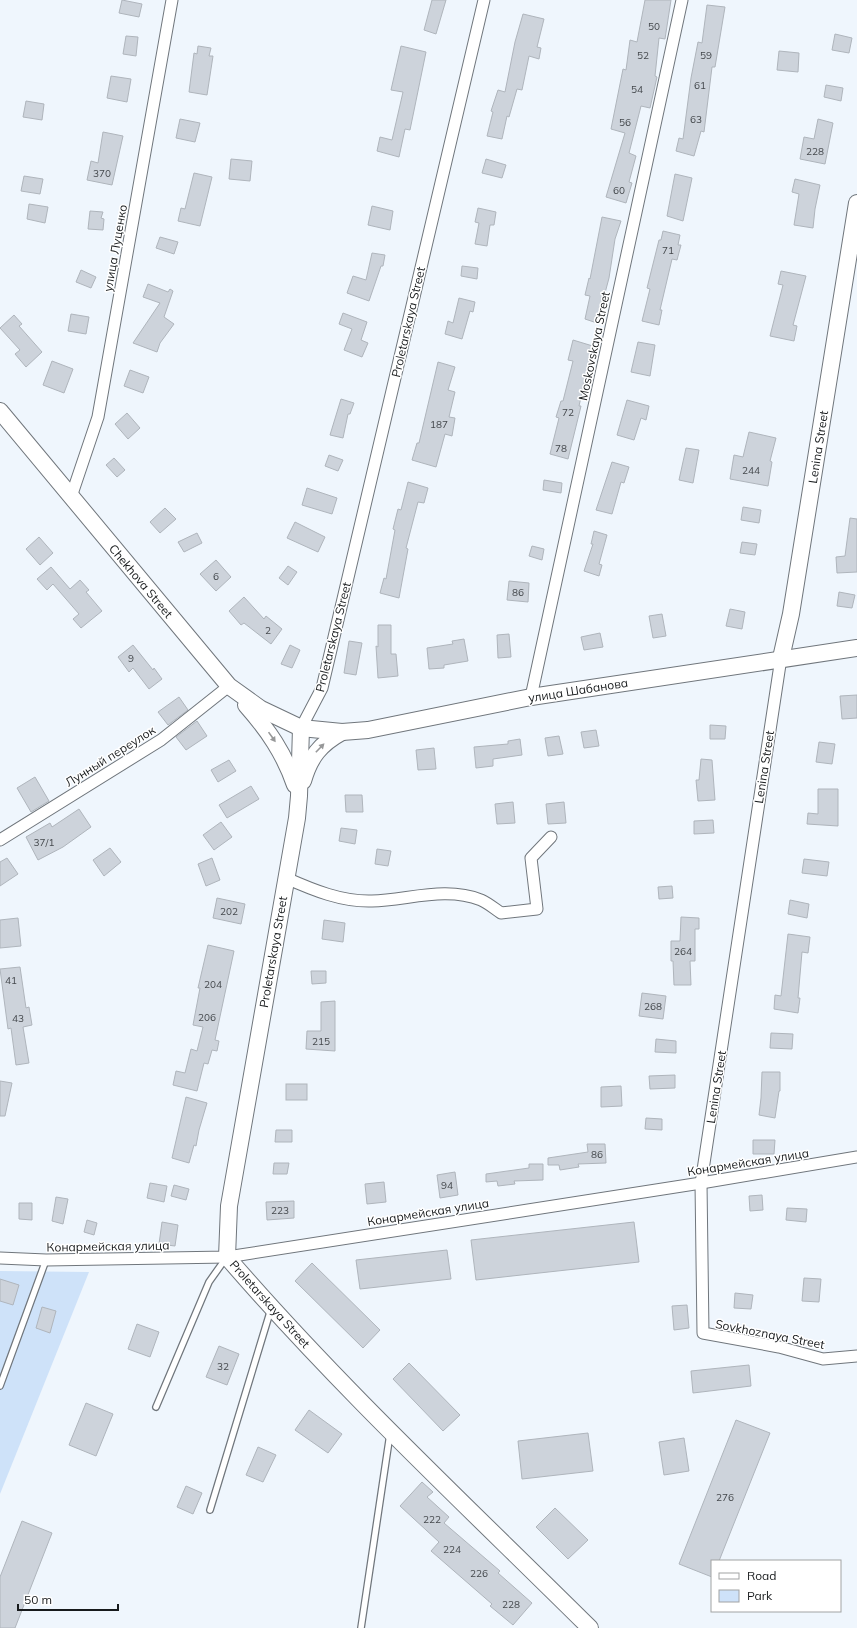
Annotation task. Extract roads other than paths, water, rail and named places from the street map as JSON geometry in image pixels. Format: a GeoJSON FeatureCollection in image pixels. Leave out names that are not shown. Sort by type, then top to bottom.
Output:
{"type":"FeatureCollection","features":[{"type":"Feature","properties":{"kind":"street","name":"улица Луценко"},"geometry":{"type":"LineString","coordinates":[[72,497],[98,418],[172,0]]}},
{"type":"Feature","properties":{"kind":"street","name":"Proletarskaya Street"},"geometry":{"type":"LineString","coordinates":[[484,0],[322,688],[301,728],[297,818],[229,1206],[227,1257],[271,1308],[390,1430],[590,1628]]}},
{"type":"Feature","properties":{"kind":"street","name":"Moskovskaya Street"},"geometry":{"type":"LineString","coordinates":[[531,697],[682,0]]}},
{"type":"Feature","properties":{"kind":"street","name":"Lenina Street"},"geometry":{"type":"LineString","coordinates":[[702,1333],[701,1183],[781,658],[791,614],[857,203]]}},
{"type":"Feature","properties":{"kind":"street","name":"Chekhova Street"},"geometry":{"type":"LineString","coordinates":[[0,411],[229,686],[261,709],[301,728]]}},
{"type":"Feature","properties":{"kind":"street","name":"улица Шабанова"},"geometry":{"type":"LineString","coordinates":[[301,728],[342,732],[368,730],[531,697],[781,658],[857,648]]}},
{"type":"Feature","properties":{"kind":"street"},"geometry":{"type":"LineString","coordinates":[[229,686],[273,738],[288,764],[299,796]]}},
{"type":"Feature","properties":{"kind":"street","name":"Лунный переулок"},"geometry":{"type":"LineString","coordinates":[[0,840],[161,740],[229,686]]}},
{"type":"Feature","properties":{"kind":"street"},"geometry":{"type":"LineString","coordinates":[[299,796],[306,769],[315,753],[328,740],[342,732]]}},
{"type":"Feature","properties":{"kind":"street"},"geometry":{"type":"LineString","coordinates":[[286,878],[315,891],[345,898],[371,901],[421,895],[463,895],[482,900],[501,913],[537,909],[531,858],[551,837]]}},
{"type":"Feature","properties":{"kind":"street","name":"Конармейская улица"},"geometry":{"type":"LineString","coordinates":[[0,1258],[46,1260],[227,1257],[701,1183],[857,1157]]}},
{"type":"Feature","properties":{"kind":"street","name":"Sovkhoznaya Street"},"geometry":{"type":"LineString","coordinates":[[702,1333],[779,1347],[823,1359],[857,1356]]}},
{"type":"Feature","properties":{"kind":"lane"},"geometry":{"type":"LineString","coordinates":[[156,1407],[209,1282],[227,1257]]}},
{"type":"Feature","properties":{"kind":"lane"},"geometry":{"type":"LineString","coordinates":[[0,1386],[46,1260]]}},
{"type":"Feature","properties":{"kind":"lane"},"geometry":{"type":"LineString","coordinates":[[210,1510],[271,1308]]}},
{"type":"Feature","properties":{"kind":"lane"},"geometry":{"type":"LineString","coordinates":[[361,1628],[390,1430]]}}]}
